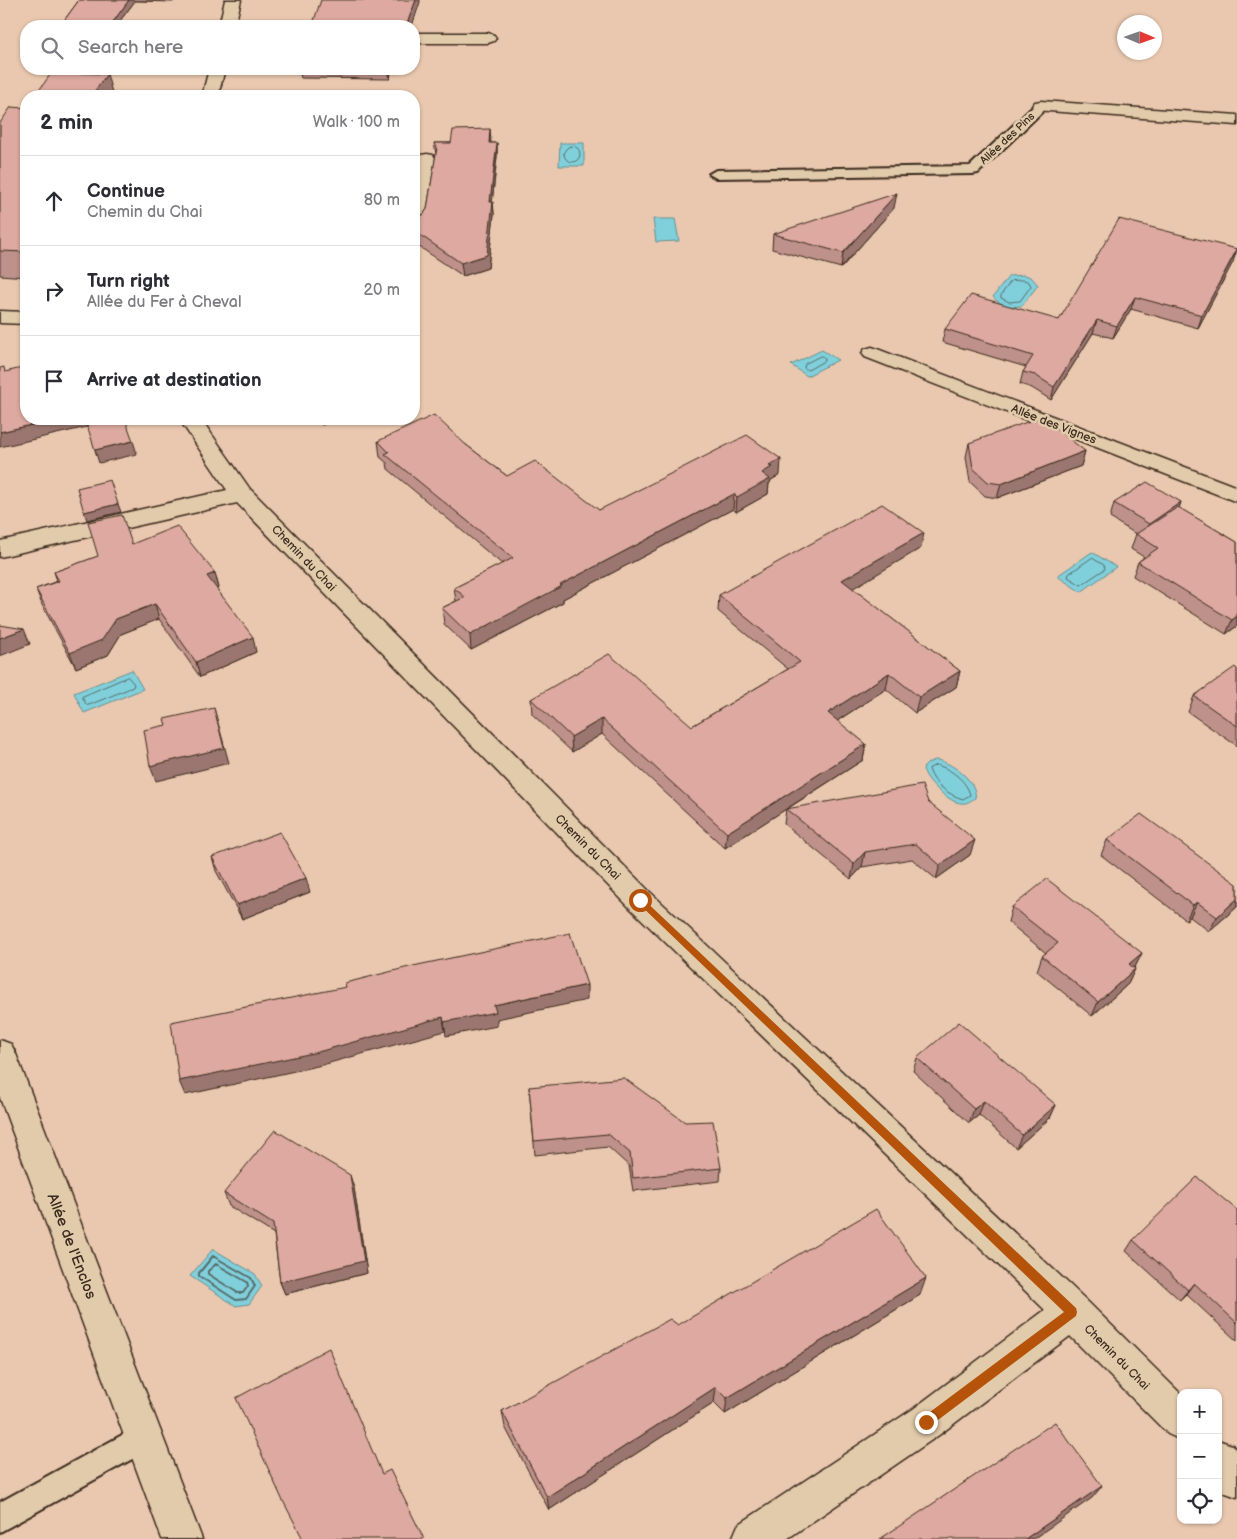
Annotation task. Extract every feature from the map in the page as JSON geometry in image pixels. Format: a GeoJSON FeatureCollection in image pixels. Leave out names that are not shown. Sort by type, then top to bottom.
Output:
{"type":"FeatureCollection","features":[{"type":"Feature","properties":{"kind":"street"},"geometry":{"type":"LineString","coordinates":[[228,20],[233,0]]}},
{"type":"Feature","properties":{"kind":"street"},"geometry":{"type":"LineString","coordinates":[[420,38],[488,38]]}},
{"type":"Feature","properties":{"kind":"street"},"geometry":{"type":"LineString","coordinates":[[212,90],[215,75]]}},
{"type":"Feature","properties":{"kind":"street","name":"Allée des Pins"},"geometry":{"type":"LineString","coordinates":[[1041,106],[1237,120]]}},
{"type":"Feature","properties":{"kind":"street"},"geometry":{"type":"LineString","coordinates":[[420,186],[427,159]]}},
{"type":"Feature","properties":{"kind":"street"},"geometry":{"type":"LineString","coordinates":[[0,317],[20,318]]}},
{"type":"Feature","properties":{"kind":"street","name":"Allée des Vignes"},"geometry":{"type":"LineString","coordinates":[[872,353],[1237,495]]}},
{"type":"Feature","properties":{"kind":"street","name":"Chemin du Chai"},"geometry":{"type":"LineString","coordinates":[[194,425],[242,494],[640,900],[1072,1312],[1177,1418]]}},
{"type":"Feature","properties":{"kind":"street"},"geometry":{"type":"LineString","coordinates":[[0,549],[242,494]]}},
{"type":"Feature","properties":{"kind":"street","name":"Allée de l'Enclos"},"geometry":{"type":"LineString","coordinates":[[0,1054],[182,1539]]}},
{"type":"Feature","properties":{"kind":"street"},"geometry":{"type":"LineString","coordinates":[[752,1539],[926,1422],[1072,1312]]}},
{"type":"Feature","properties":{"kind":"street"},"geometry":{"type":"LineString","coordinates":[[1222,1463],[1237,1478]]}},
{"type":"Feature","properties":{"kind":"lane","name":"Allée des Pins"},"geometry":{"type":"LineString","coordinates":[[716,174],[972,170],[1041,106]]}},
{"type":"Feature","properties":{"kind":"lane"},"geometry":{"type":"LineString","coordinates":[[0,1518],[144,1437]]}},
{"type":"Feature","properties":{"kind":"water"},"geometry":{"type":"Polygon","coordinates":[[[560,143],[584,143],[584,166],[559,166],[560,143]]]}},
{"type":"Feature","properties":{"kind":"water"},"geometry":{"type":"Polygon","coordinates":[[[653,219],[675,219],[679,241],[656,242],[653,219]]]}},
{"type":"Feature","properties":{"kind":"water"},"geometry":{"type":"Polygon","coordinates":[[[1024,275],[1031,277],[1038,285],[1022,306],[1006,306],[993,297],[1009,276],[1024,275]]]}},
{"type":"Feature","properties":{"kind":"water"},"geometry":{"type":"Polygon","coordinates":[[[822,350],[838,360],[807,376],[791,365],[822,350]]]}},
{"type":"Feature","properties":{"kind":"water"},"geometry":{"type":"Polygon","coordinates":[[[1092,552],[1116,567],[1081,592],[1057,576],[1092,552]]]}},
{"type":"Feature","properties":{"kind":"water"},"geometry":{"type":"Polygon","coordinates":[[[132,670],[143,689],[84,713],[74,693],[132,670]]]}},
{"type":"Feature","properties":{"kind":"water"},"geometry":{"type":"Polygon","coordinates":[[[935,760],[948,764],[962,773],[972,785],[975,798],[965,803],[956,802],[938,790],[924,773],[923,768],[935,760]]]}},
{"type":"Feature","properties":{"kind":"water"},"geometry":{"type":"Polygon","coordinates":[[[213,1249],[255,1274],[262,1286],[249,1304],[236,1306],[190,1276],[213,1249]]]}},
{"type":"Feature","properties":{"kind":"building"},"geometry":{"type":"Polygon","coordinates":[[[79,0],[129,0],[114,20],[64,20],[79,0]]]}},
{"type":"Feature","properties":{"kind":"building"},"geometry":{"type":"Polygon","coordinates":[[[321,0],[416,0],[408,20],[314,20],[321,0]]]}},
{"type":"Feature","properties":{"kind":"building"},"geometry":{"type":"Polygon","coordinates":[[[50,75],[106,75],[95,90],[39,90],[50,75]]]}},
{"type":"Feature","properties":{"kind":"building"},"geometry":{"type":"Polygon","coordinates":[[[11,107],[20,108],[20,252],[0,251],[0,123],[11,107]]]}},
{"type":"Feature","properties":{"kind":"building"},"geometry":{"type":"Polygon","coordinates":[[[490,129],[489,143],[497,143],[490,202],[493,202],[487,255],[461,263],[420,235],[420,215],[423,215],[427,209],[437,147],[434,143],[451,143],[453,130],[490,129]]]}},
{"type":"Feature","properties":{"kind":"building"},"geometry":{"type":"Polygon","coordinates":[[[897,193],[843,253],[773,234],[897,193]]]}},
{"type":"Feature","properties":{"kind":"building"},"geometry":{"type":"Polygon","coordinates":[[[1119,219],[1237,249],[1202,315],[1135,297],[1117,326],[1097,320],[1054,387],[1035,375],[1023,372],[1033,356],[945,329],[971,295],[1059,320],[1119,219]]]}},
{"type":"Feature","properties":{"kind":"building"},"geometry":{"type":"Polygon","coordinates":[[[4,367],[5,372],[20,368],[20,425],[31,425],[0,432],[0,368],[4,367]]]}},
{"type":"Feature","properties":{"kind":"building"},"geometry":{"type":"Polygon","coordinates":[[[434,415],[465,444],[507,476],[535,461],[599,510],[747,435],[781,459],[762,473],[770,479],[737,497],[734,494],[560,585],[562,586],[470,635],[442,608],[465,597],[454,588],[513,558],[385,454],[389,452],[378,441],[412,425],[420,425],[420,422],[434,415]]]}},
{"type":"Feature","properties":{"kind":"building"},"geometry":{"type":"Polygon","coordinates":[[[1041,417],[1085,451],[1001,484],[988,482],[973,468],[969,443],[1041,417]]]}},
{"type":"Feature","properties":{"kind":"building"},"geometry":{"type":"Polygon","coordinates":[[[87,425],[127,425],[133,441],[95,450],[87,425]]]}},
{"type":"Feature","properties":{"kind":"building"},"geometry":{"type":"Polygon","coordinates":[[[110,480],[118,504],[84,512],[77,488],[110,480]]]}},
{"type":"Feature","properties":{"kind":"building"},"geometry":{"type":"Polygon","coordinates":[[[1147,482],[1181,502],[1149,524],[1114,503],[1147,482]]]}},
{"type":"Feature","properties":{"kind":"building"},"geometry":{"type":"Polygon","coordinates":[[[882,504],[924,533],[842,580],[960,671],[919,697],[889,673],[828,713],[866,744],[727,833],[602,719],[571,737],[531,699],[609,654],[692,726],[800,662],[719,595],[882,504]]]}},
{"type":"Feature","properties":{"kind":"building"},"geometry":{"type":"Polygon","coordinates":[[[1178,507],[1237,542],[1237,616],[1232,620],[1138,562],[1158,548],[1136,534],[1178,507]]]}},
{"type":"Feature","properties":{"kind":"building"},"geometry":{"type":"Polygon","coordinates":[[[122,515],[132,544],[177,526],[215,573],[207,576],[253,637],[196,662],[155,604],[116,619],[102,640],[70,653],[36,589],[59,581],[54,572],[98,556],[88,522],[122,515]]]}},
{"type":"Feature","properties":{"kind":"building"},"geometry":{"type":"Polygon","coordinates":[[[0,625],[24,629],[0,638],[0,625]]]}},
{"type":"Feature","properties":{"kind":"building"},"geometry":{"type":"Polygon","coordinates":[[[1235,667],[1237,669],[1237,726],[1194,696],[1235,667]]]}},
{"type":"Feature","properties":{"kind":"building"},"geometry":{"type":"Polygon","coordinates":[[[214,708],[224,748],[150,766],[144,730],[166,725],[164,719],[214,708]]]}},
{"type":"Feature","properties":{"kind":"building"},"geometry":{"type":"Polygon","coordinates":[[[922,785],[928,802],[975,840],[940,865],[916,844],[865,852],[854,864],[786,809],[922,785]]]}},
{"type":"Feature","properties":{"kind":"building"},"geometry":{"type":"Polygon","coordinates":[[[1141,814],[1237,884],[1237,899],[1217,917],[1197,902],[1193,905],[1107,840],[1141,814]]]}},
{"type":"Feature","properties":{"kind":"building"},"geometry":{"type":"Polygon","coordinates":[[[280,832],[306,878],[237,905],[212,857],[280,832]]]}},
{"type":"Feature","properties":{"kind":"building"},"geometry":{"type":"Polygon","coordinates":[[[1047,879],[1142,953],[1129,964],[1135,969],[1098,1002],[1042,956],[1058,943],[1012,907],[1047,879]]]}},
{"type":"Feature","properties":{"kind":"building"},"geometry":{"type":"Polygon","coordinates":[[[570,933],[587,985],[494,1005],[496,1012],[444,1022],[443,1017],[318,1052],[179,1081],[171,1022],[346,987],[345,983],[413,966],[570,933]]]}},
{"type":"Feature","properties":{"kind":"building"},"geometry":{"type":"Polygon","coordinates":[[[959,1022],[1056,1105],[1022,1135],[984,1101],[974,1109],[917,1058],[959,1022]]]}},
{"type":"Feature","properties":{"kind":"building"},"geometry":{"type":"Polygon","coordinates":[[[624,1078],[685,1122],[713,1121],[721,1168],[633,1178],[630,1153],[608,1134],[534,1141],[529,1087],[624,1078]]]}},
{"type":"Feature","properties":{"kind":"building"},"geometry":{"type":"Polygon","coordinates":[[[275,1130],[350,1175],[364,1261],[280,1282],[273,1224],[224,1193],[275,1130]]]}},
{"type":"Feature","properties":{"kind":"building"},"geometry":{"type":"Polygon","coordinates":[[[1197,1177],[1237,1210],[1237,1223],[1235,1225],[1237,1226],[1237,1323],[1194,1283],[1188,1290],[1133,1240],[1197,1177]]]}},
{"type":"Feature","properties":{"kind":"building"},"geometry":{"type":"Polygon","coordinates":[[[876,1209],[926,1278],[727,1398],[716,1387],[547,1497],[502,1411],[670,1319],[678,1325],[876,1209]]]}},
{"type":"Feature","properties":{"kind":"building"},"geometry":{"type":"Polygon","coordinates":[[[329,1348],[382,1474],[390,1470],[424,1539],[303,1539],[282,1499],[236,1398],[329,1348]]]}},
{"type":"Feature","properties":{"kind":"building"},"geometry":{"type":"Polygon","coordinates":[[[1055,1422],[1102,1486],[1025,1539],[880,1539],[1055,1422]]]}},
{"type":"Feature","properties":{"kind":"route"},"geometry":{"type":"LineString","coordinates":[[640,900],[1072,1312],[926,1422]]}}]}
